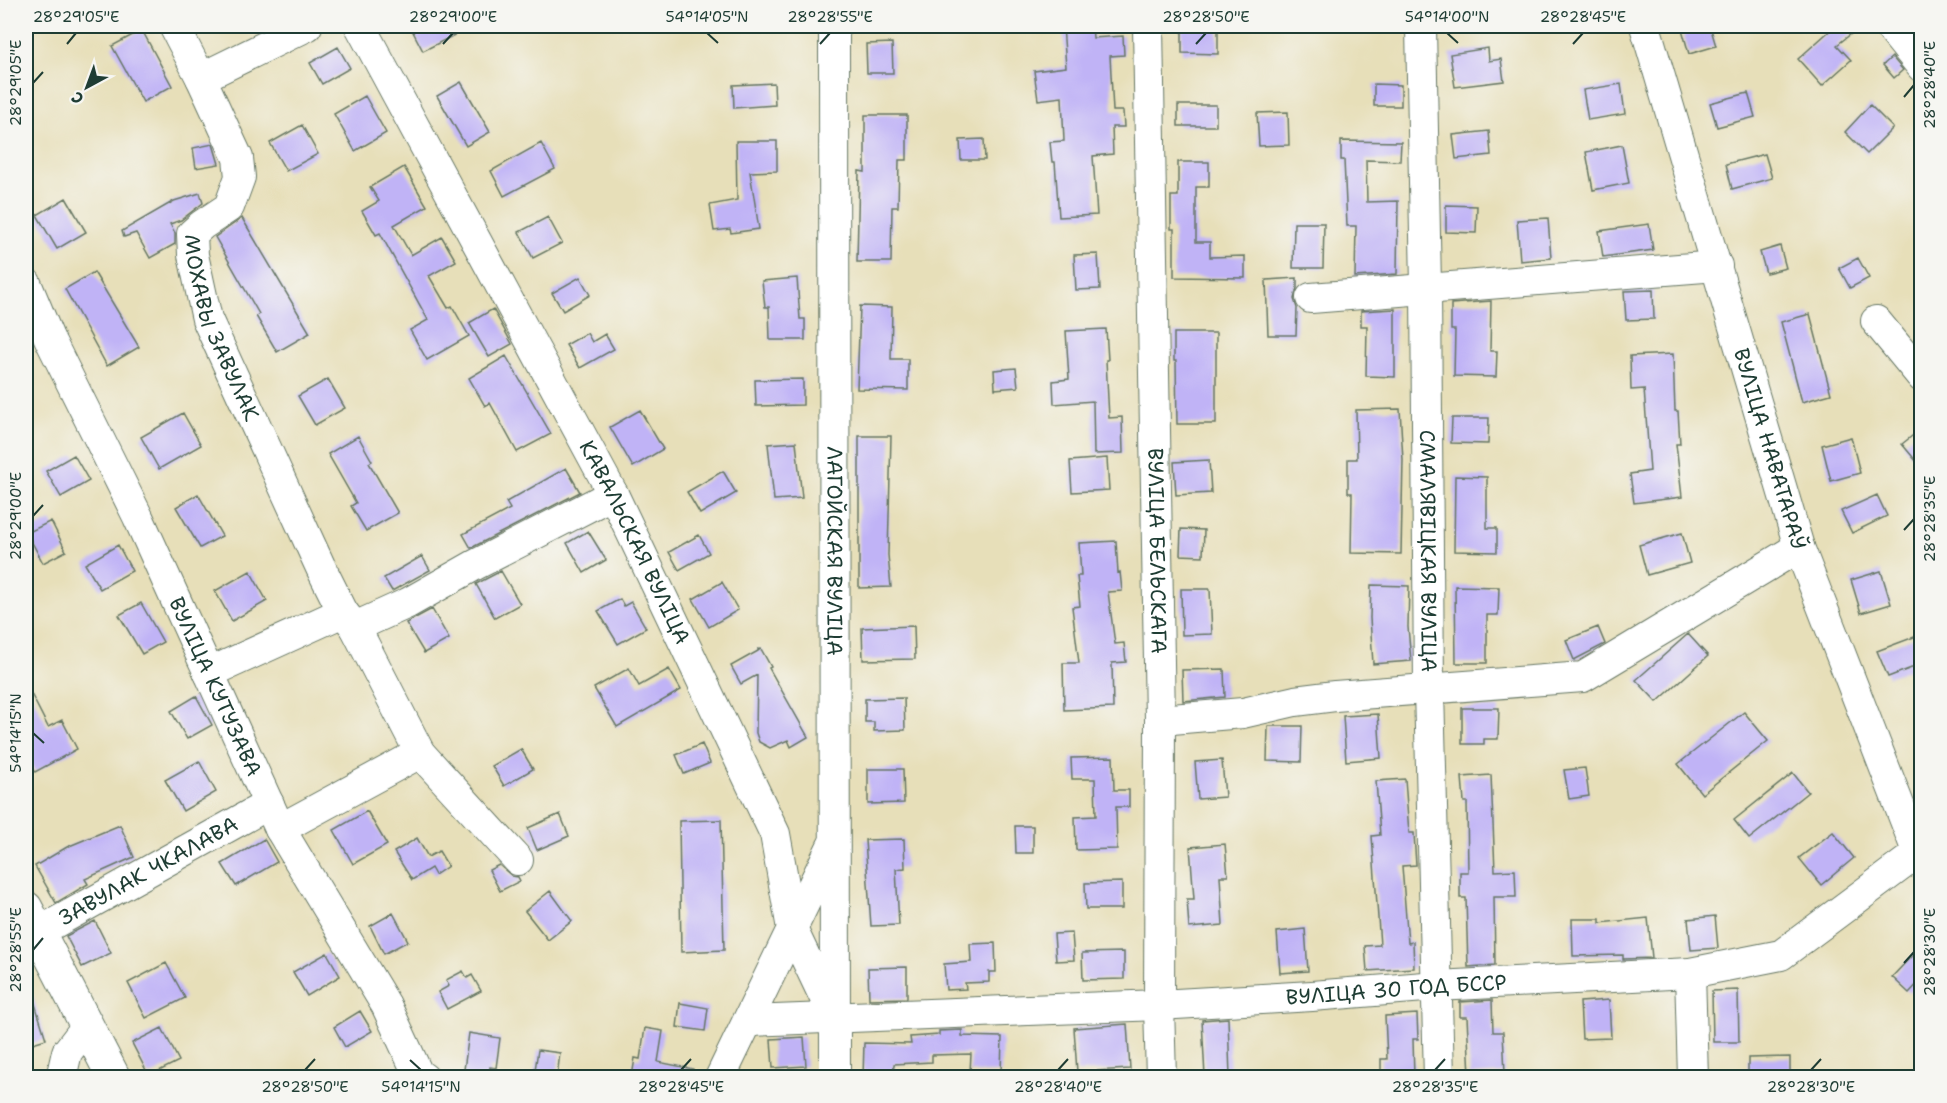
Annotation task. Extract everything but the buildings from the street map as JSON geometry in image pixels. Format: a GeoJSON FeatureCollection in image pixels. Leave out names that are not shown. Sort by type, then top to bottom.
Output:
{"type":"FeatureCollection","features":[{"type":"Feature","properties":{"kind":"main road"},"geometry":{"type":"LineString","coordinates":[[30,926],[114,1077]]}},
{"type":"Feature","properties":{"kind":"street"},"geometry":{"type":"LineString","coordinates":[[174,26],[201,78],[307,26]]}},
{"type":"Feature","properties":{"kind":"street","name":"КАВАЛЬСКАЯ ВУЛІЦА"},"geometry":{"type":"LineString","coordinates":[[360,26],[613,494],[775,834],[792,929],[835,1018]]}},
{"type":"Feature","properties":{"kind":"street","name":"ЛАГОЙСКАЯ ВУЛІЦА"},"geometry":{"type":"LineString","coordinates":[[834,26],[835,1077]]}},
{"type":"Feature","properties":{"kind":"street","name":"ВУЛІЦА БЕЛЬСКАГА"},"geometry":{"type":"LineString","coordinates":[[1148,26],[1160,720],[1161,1077]]}},
{"type":"Feature","properties":{"kind":"street","name":"СМАЛЯВІЦКАЯ ВУЛІЦА"},"geometry":{"type":"LineString","coordinates":[[1421,26],[1426,287],[1429,690],[1439,1077]]}},
{"type":"Feature","properties":{"kind":"street","name":"ВУЛІЦА НАВАТАРАЎ"},"geometry":{"type":"LineString","coordinates":[[1645,26],[1799,547],[1920,856]]}},
{"type":"Feature","properties":{"kind":"street"},"geometry":{"type":"LineString","coordinates":[[1889,26],[1922,66]]}},
{"type":"Feature","properties":{"kind":"street","name":"МОХАВЫ ЗАВУЛАК"},"geometry":{"type":"LineString","coordinates":[[201,78],[238,158],[240,177],[229,207],[192,234],[193,255],[207,319],[321,568],[349,620]]}},
{"type":"Feature","properties":{"kind":"street"},"geometry":{"type":"LineString","coordinates":[[1311,298],[1426,287],[1717,266]]}},
{"type":"Feature","properties":{"kind":"street","name":"ВУЛІЦА КУТУЗАВА"},"geometry":{"type":"LineString","coordinates":[[26,283],[37,344],[138,517],[275,817],[386,1005],[418,1074],[424,1077]]}},
{"type":"Feature","properties":{"kind":"street"},"geometry":{"type":"LineString","coordinates":[[1876,321],[1922,376]]}},
{"type":"Feature","properties":{"kind":"street"},"geometry":{"type":"LineString","coordinates":[[209,673],[349,620],[408,603],[475,565],[613,494]]}},
{"type":"Feature","properties":{"kind":"street"},"geometry":{"type":"LineString","coordinates":[[1160,720],[1243,713],[1295,701],[1335,696],[1583,677],[1799,547]]}},
{"type":"Feature","properties":{"kind":"street"},"geometry":{"type":"LineString","coordinates":[[349,620],[420,753],[518,860]]}},
{"type":"Feature","properties":{"kind":"street","name":"ЗАВУЛАК ЧКАЛАВА"},"geometry":{"type":"LineString","coordinates":[[30,926],[420,753]]}},
{"type":"Feature","properties":{"kind":"street"},"geometry":{"type":"LineString","coordinates":[[720,1077],[836,837]]}},
{"type":"Feature","properties":{"kind":"street","name":"ВУЛІЦА 30 ГОД БССР"},"geometry":{"type":"LineString","coordinates":[[749,1021],[1159,1005],[1437,986],[1690,973],[1781,955],[1920,856]]}},
{"type":"Feature","properties":{"kind":"street"},"geometry":{"type":"LineString","coordinates":[[1690,973],[1693,1077]]}},
{"type":"Feature","properties":{"kind":"street"},"geometry":{"type":"LineString","coordinates":[[61,1077],[67,1052],[87,1026]]}}]}
